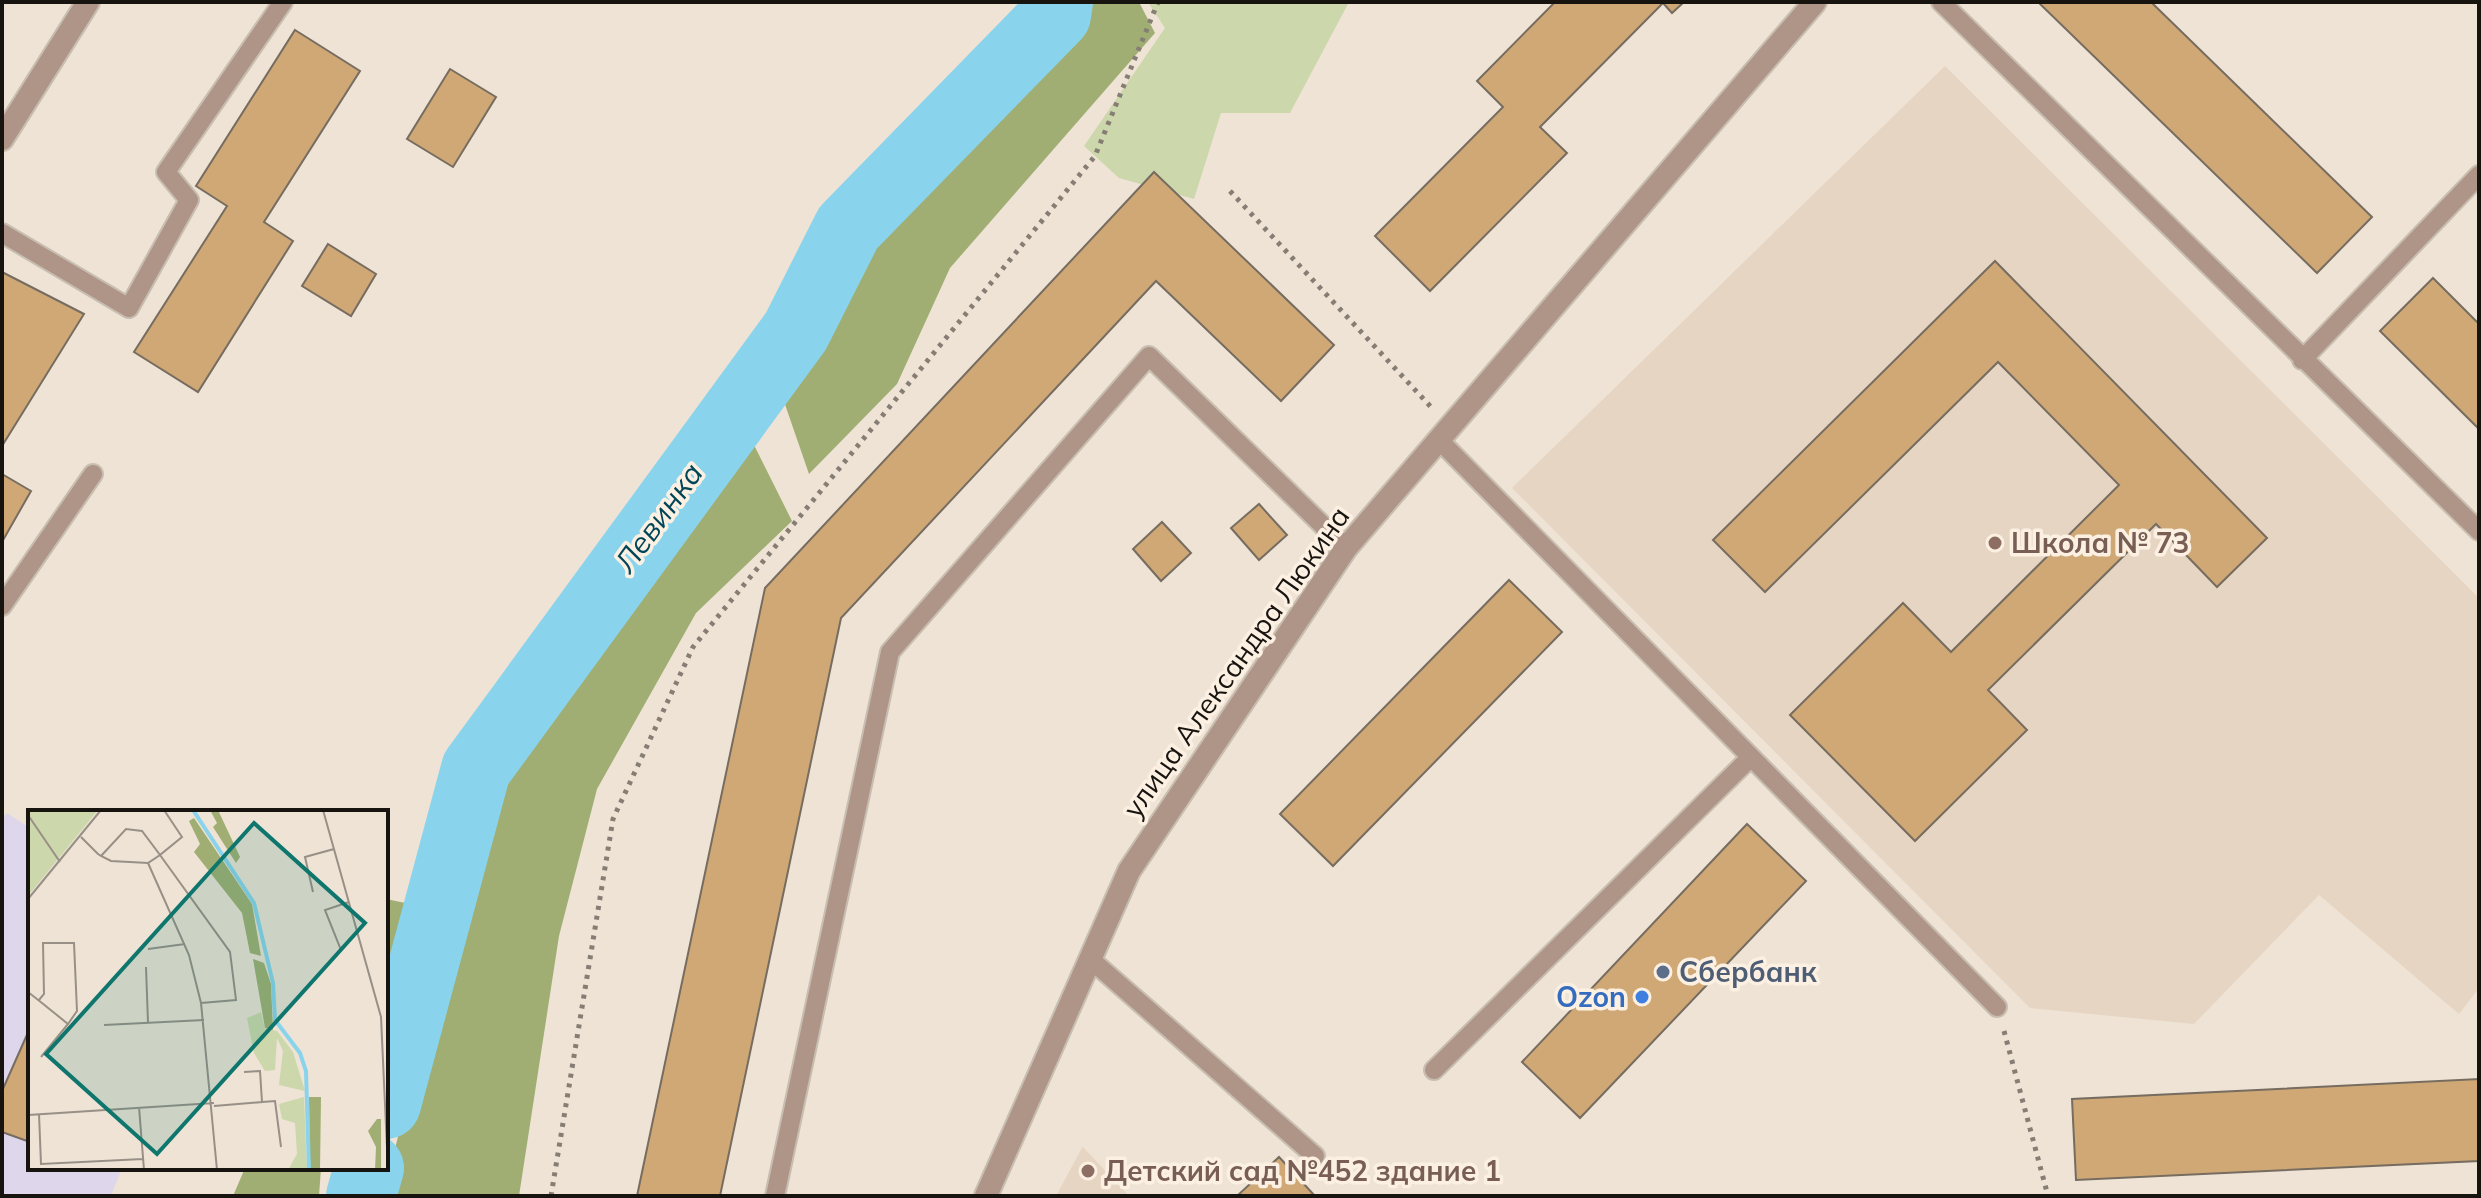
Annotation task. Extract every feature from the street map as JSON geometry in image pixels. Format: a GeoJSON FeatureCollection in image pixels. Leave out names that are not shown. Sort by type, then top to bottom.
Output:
{"type":"FeatureCollection","features":[{"type":"Feature","properties":{"kind":"street"},"geometry":{"type":"LineString","coordinates":[[2,139],[88,2]]}},
{"type":"Feature","properties":{"kind":"street","name":"улица Александра Люкина"},"geometry":{"type":"LineString","coordinates":[[986,1196],[1129,871],[1346,548],[1815,2]]}},
{"type":"Feature","properties":{"kind":"lane"},"geometry":{"type":"LineString","coordinates":[[2,233],[129,308],[189,200],[166,172],[283,2]]}},
{"type":"Feature","properties":{"kind":"lane"},"geometry":{"type":"LineString","coordinates":[[1941,2],[2479,531]]}},
{"type":"Feature","properties":{"kind":"lane"},"geometry":{"type":"LineString","coordinates":[[2302,360],[2479,175]]}},
{"type":"Feature","properties":{"kind":"lane"},"geometry":{"type":"LineString","coordinates":[[775,1196],[890,652],[1149,356],[1346,548]]}},
{"type":"Feature","properties":{"kind":"lane"},"geometry":{"type":"LineString","coordinates":[[1444,434],[1751,757],[1997,1007]]}},
{"type":"Feature","properties":{"kind":"lane"},"geometry":{"type":"LineString","coordinates":[[2,606],[93,474]]}},
{"type":"Feature","properties":{"kind":"lane"},"geometry":{"type":"LineString","coordinates":[[1434,1070],[1751,757]]}},
{"type":"Feature","properties":{"kind":"lane"},"geometry":{"type":"LineString","coordinates":[[1089,958],[1315,1156]]}},
{"type":"Feature","properties":{"kind":"path"},"geometry":{"type":"LineString","coordinates":[[551,1196],[613,819],[693,647],[1095,156],[1158,2]]}},
{"type":"Feature","properties":{"kind":"path"},"geometry":{"type":"LineString","coordinates":[[1230,191],[1444,434]]}},
{"type":"Feature","properties":{"kind":"path"},"geometry":{"type":"LineString","coordinates":[[1997,1007],[2048,1196]]}},
{"type":"Feature","properties":{"kind":"shaded area","name":"Школа № 73"},"geometry":{"type":"Polygon","coordinates":[[[1945,66],[2479,598],[2479,988],[2459,1014],[2319,895],[2194,1024],[2030,1008],[1512,488],[1945,66]]]}},
{"type":"Feature","properties":{"kind":"shaded area"},"geometry":{"type":"Polygon","coordinates":[[[7,813],[28,827],[28,1170],[121,1170],[111,1196],[2,1196],[2,819],[7,813]]]}},
{"type":"Feature","properties":{"kind":"shaded area","name":"Детский сад №452 здание 1"},"geometry":{"type":"Polygon","coordinates":[[[1083,1147],[1129,1196],[1056,1196],[1083,1147]]]}},
{"type":"Feature","properties":{"kind":"green space"},"geometry":{"type":"Polygon","coordinates":[[[1093,2],[1139,2],[1155,33],[950,268],[897,384],[809,474],[779,387],[867,233],[1093,2]]]}},
{"type":"Feature","properties":{"kind":"green space"},"geometry":{"type":"Polygon","coordinates":[[[1148,2],[1349,2],[1290,113],[1221,113],[1194,199],[1119,178],[1084,146],[1165,28],[1148,2]]]}},
{"type":"Feature","properties":{"kind":"green space"},"geometry":{"type":"Polygon","coordinates":[[[753,443],[792,521],[696,613],[597,789],[559,936],[519,1196],[383,1196],[489,777],[726,464],[753,443]]]}},
{"type":"Feature","properties":{"kind":"green space"},"geometry":{"type":"Polygon","coordinates":[[[388,899],[420,906],[388,998],[388,899]]]}},
{"type":"Feature","properties":{"kind":"green space"},"geometry":{"type":"Polygon","coordinates":[[[244,1170],[321,1170],[319,1196],[233,1196],[244,1170]]]}},
{"type":"Feature","properties":{"kind":"building"},"geometry":{"type":"Polygon","coordinates":[[[1555,2],[1684,2],[1672,13],[1663,3],[1540,127],[1567,153],[1430,291],[1375,236],[1503,107],[1477,81],[1555,2]]]}},
{"type":"Feature","properties":{"kind":"building"},"geometry":{"type":"Polygon","coordinates":[[[2038,2],[2151,2],[2372,217],[2317,273],[2038,2]]]}},
{"type":"Feature","properties":{"kind":"building"},"geometry":{"type":"Polygon","coordinates":[[[295,30],[360,71],[264,222],[293,241],[198,392],[134,352],[227,206],[196,186],[295,30]]]}},
{"type":"Feature","properties":{"kind":"building"},"geometry":{"type":"Polygon","coordinates":[[[450,69],[496,97],[453,167],[407,139],[450,69]]]}},
{"type":"Feature","properties":{"kind":"building"},"geometry":{"type":"Polygon","coordinates":[[[1154,172],[1334,345],[1281,401],[1156,281],[841,618],[720,1196],[637,1196],[765,588],[1154,172]]]}},
{"type":"Feature","properties":{"kind":"building"},"geometry":{"type":"Polygon","coordinates":[[[328,244],[376,274],[351,316],[302,286],[328,244]]]}},
{"type":"Feature","properties":{"kind":"building"},"geometry":{"type":"Polygon","coordinates":[[[1995,261],[2267,538],[2217,587],[2156,524],[1988,690],[2027,730],[1915,841],[1790,715],[1903,603],[1951,652],[2119,485],[1998,362],[1765,592],[1713,540],[1995,261]]]}},
{"type":"Feature","properties":{"kind":"building"},"geometry":{"type":"Polygon","coordinates":[[[2,272],[84,314],[2,446],[2,272]]]}},
{"type":"Feature","properties":{"kind":"building"},"geometry":{"type":"Polygon","coordinates":[[[2433,278],[2479,324],[2479,429],[2380,331],[2433,278]]]}},
{"type":"Feature","properties":{"kind":"building"},"geometry":{"type":"Polygon","coordinates":[[[2,474],[31,491],[2,542],[2,474]]]}},
{"type":"Feature","properties":{"kind":"building"},"geometry":{"type":"Polygon","coordinates":[[[1259,504],[1287,535],[1259,560],[1231,528],[1259,504]]]}},
{"type":"Feature","properties":{"kind":"building"},"geometry":{"type":"Polygon","coordinates":[[[1162,522],[1191,553],[1161,581],[1133,549],[1162,522]]]}},
{"type":"Feature","properties":{"kind":"building"},"geometry":{"type":"Polygon","coordinates":[[[1509,580],[1562,632],[1333,866],[1280,814],[1509,580]]]}},
{"type":"Feature","properties":{"kind":"building"},"geometry":{"type":"Polygon","coordinates":[[[1747,824],[1806,881],[1580,1118],[1522,1062],[1747,824]]]}},
{"type":"Feature","properties":{"kind":"building"},"geometry":{"type":"Polygon","coordinates":[[[28,1032],[28,1141],[2,1132],[2,1091],[28,1032]]]}},
{"type":"Feature","properties":{"kind":"building"},"geometry":{"type":"Polygon","coordinates":[[[2479,1079],[2479,1161],[2076,1180],[2072,1099],[2479,1079]]]}},
{"type":"Feature","properties":{"kind":"building"},"geometry":{"type":"Polygon","coordinates":[[[1279,1157],[1315,1196],[1237,1196],[1279,1157]]]}},
{"type":"Feature","properties":{"kind":"waterway","name":"Левинка"},"geometry":{"type":"LineString","coordinates":[[388,1097],[476,769],[796,331],[848,228],[1056,15],[1058,2]]}},
{"type":"Feature","properties":{"kind":"waterway","name":"Левинка"},"geometry":{"type":"LineString","coordinates":[[361,1196],[368,1170]]}},
{"type":"Feature","properties":{"kind":"place","name":"Школа № 73"},"geometry":{"type":"Point","coordinates":[1995,543]}},
{"type":"Feature","properties":{"kind":"place","name":"Сбербанк"},"geometry":{"type":"Point","coordinates":[1663,972]}},
{"type":"Feature","properties":{"kind":"place","name":"Ozon"},"geometry":{"type":"Point","coordinates":[1642,997]}},
{"type":"Feature","properties":{"kind":"place","name":"Детский сад №452 здание 1"},"geometry":{"type":"Point","coordinates":[1088,1171]}}]}
